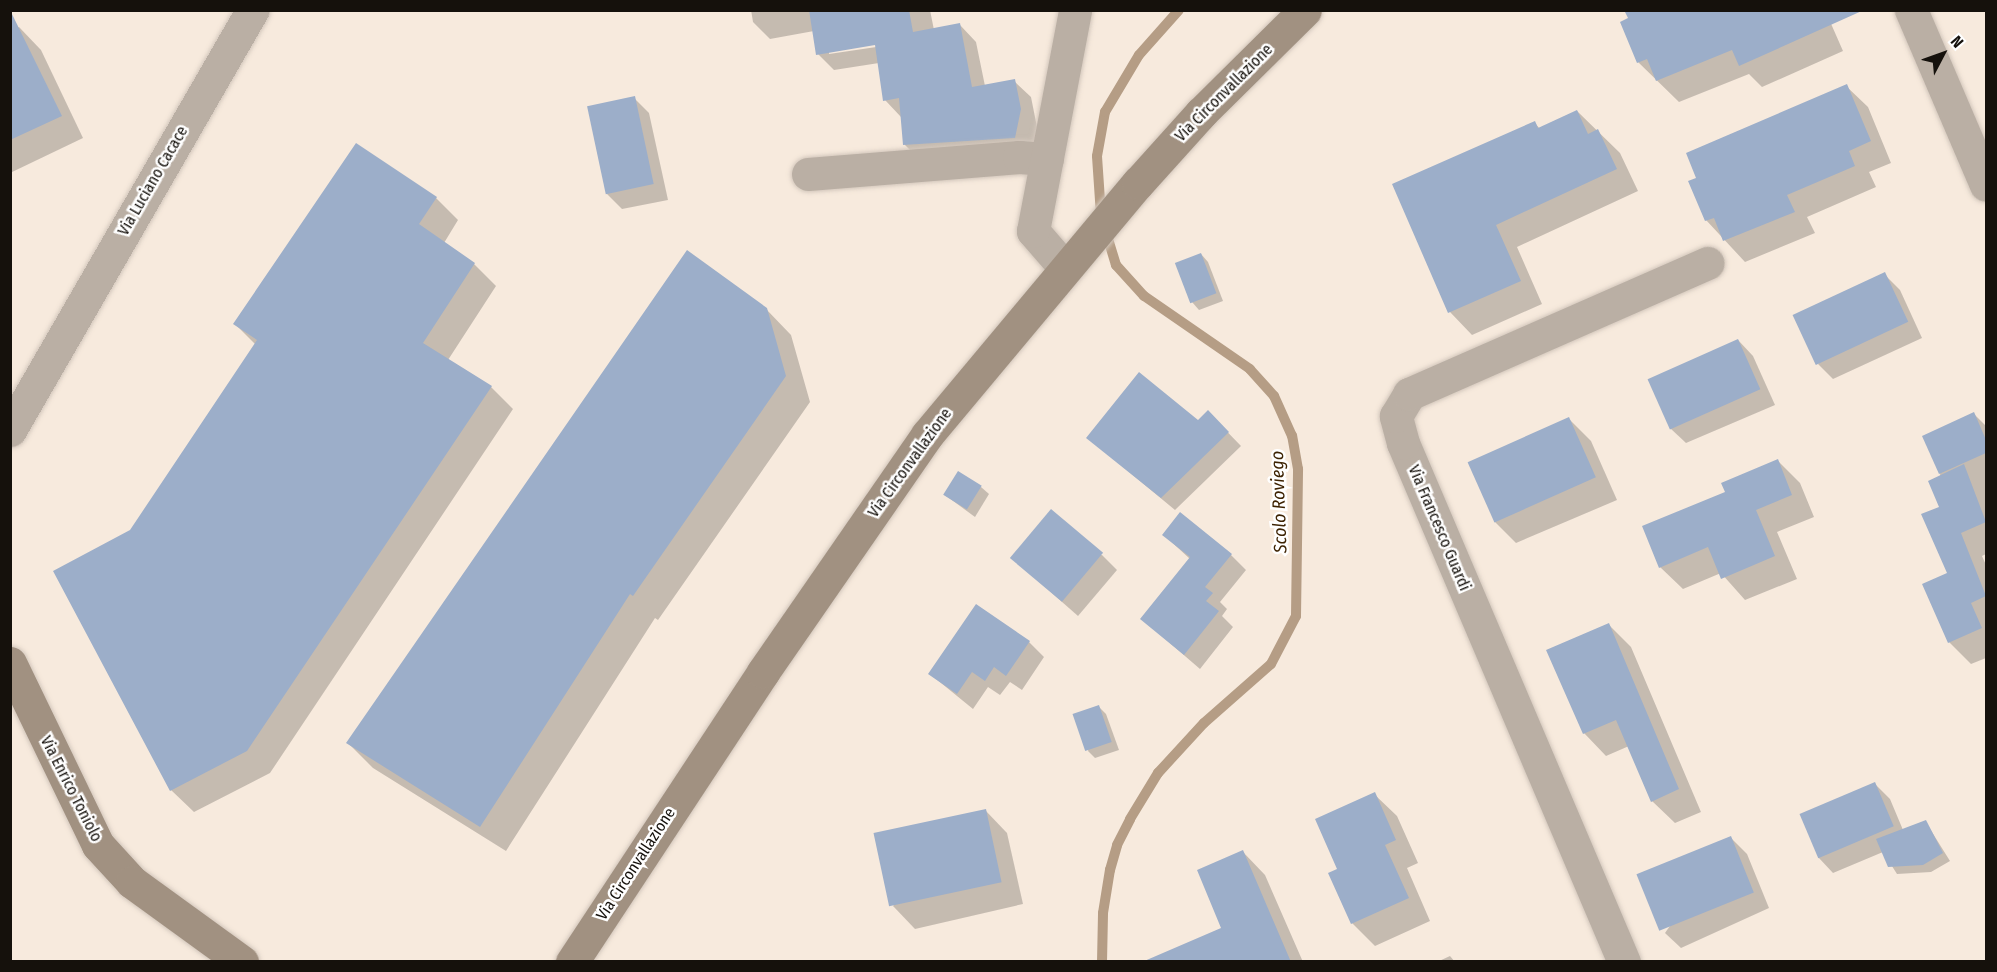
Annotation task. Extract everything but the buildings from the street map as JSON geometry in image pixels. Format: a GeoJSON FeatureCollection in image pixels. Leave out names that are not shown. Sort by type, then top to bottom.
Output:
{"type":"FeatureCollection","features":[{"type":"Feature","properties":{"kind":"main road","name":"Via Circonvallazione"},"geometry":{"type":"LineString","coordinates":[[572,962],[762,672],[927,435],[1138,183],[1201,113],[1305,10]]}},
{"type":"Feature","properties":{"kind":"main road","name":"Via Enrico Toniolo"},"geometry":{"type":"LineString","coordinates":[[10,663],[98,845],[132,882],[242,962]]}},
{"type":"Feature","properties":{"kind":"street","name":"Via Luciano Cacace"},"geometry":{"type":"LineString","coordinates":[[10,430],[21,418],[54,352],[252,10]]}},
{"type":"Feature","properties":{"kind":"street"},"geometry":{"type":"LineString","coordinates":[[1070,263],[1033,231],[1075,10]]}},
{"type":"Feature","properties":{"kind":"street"},"geometry":{"type":"LineString","coordinates":[[1911,10],[1986,185]]}},
{"type":"Feature","properties":{"kind":"street"},"geometry":{"type":"LineString","coordinates":[[808,174],[1019,157],[1047,159]]}},
{"type":"Feature","properties":{"kind":"street","name":"Via Francesco Guardi"},"geometry":{"type":"LineString","coordinates":[[1624,962],[1407,454],[1396,417],[1409,394],[1708,263]]}},
{"type":"Feature","properties":{"kind":"street","name":"Via Luciano Cacace"},"geometry":{"type":"LineString","coordinates":[[10,389],[54,352]]}},
{"type":"Feature","properties":{"kind":"waterway","name":"Scolo Roviego"},"geometry":{"type":"LineString","coordinates":[[1101,215],[1097,156],[1105,112],[1139,55],[1179,10]]}},
{"type":"Feature","properties":{"kind":"waterway","name":"Scolo Roviego"},"geometry":{"type":"LineString","coordinates":[[1102,962],[1103,913],[1110,870],[1117,845],[1130,819],[1158,773],[1204,723],[1271,664],[1296,616],[1298,469],[1292,436],[1274,396],[1250,369],[1144,296],[1116,265],[1105,230]]}}]}
